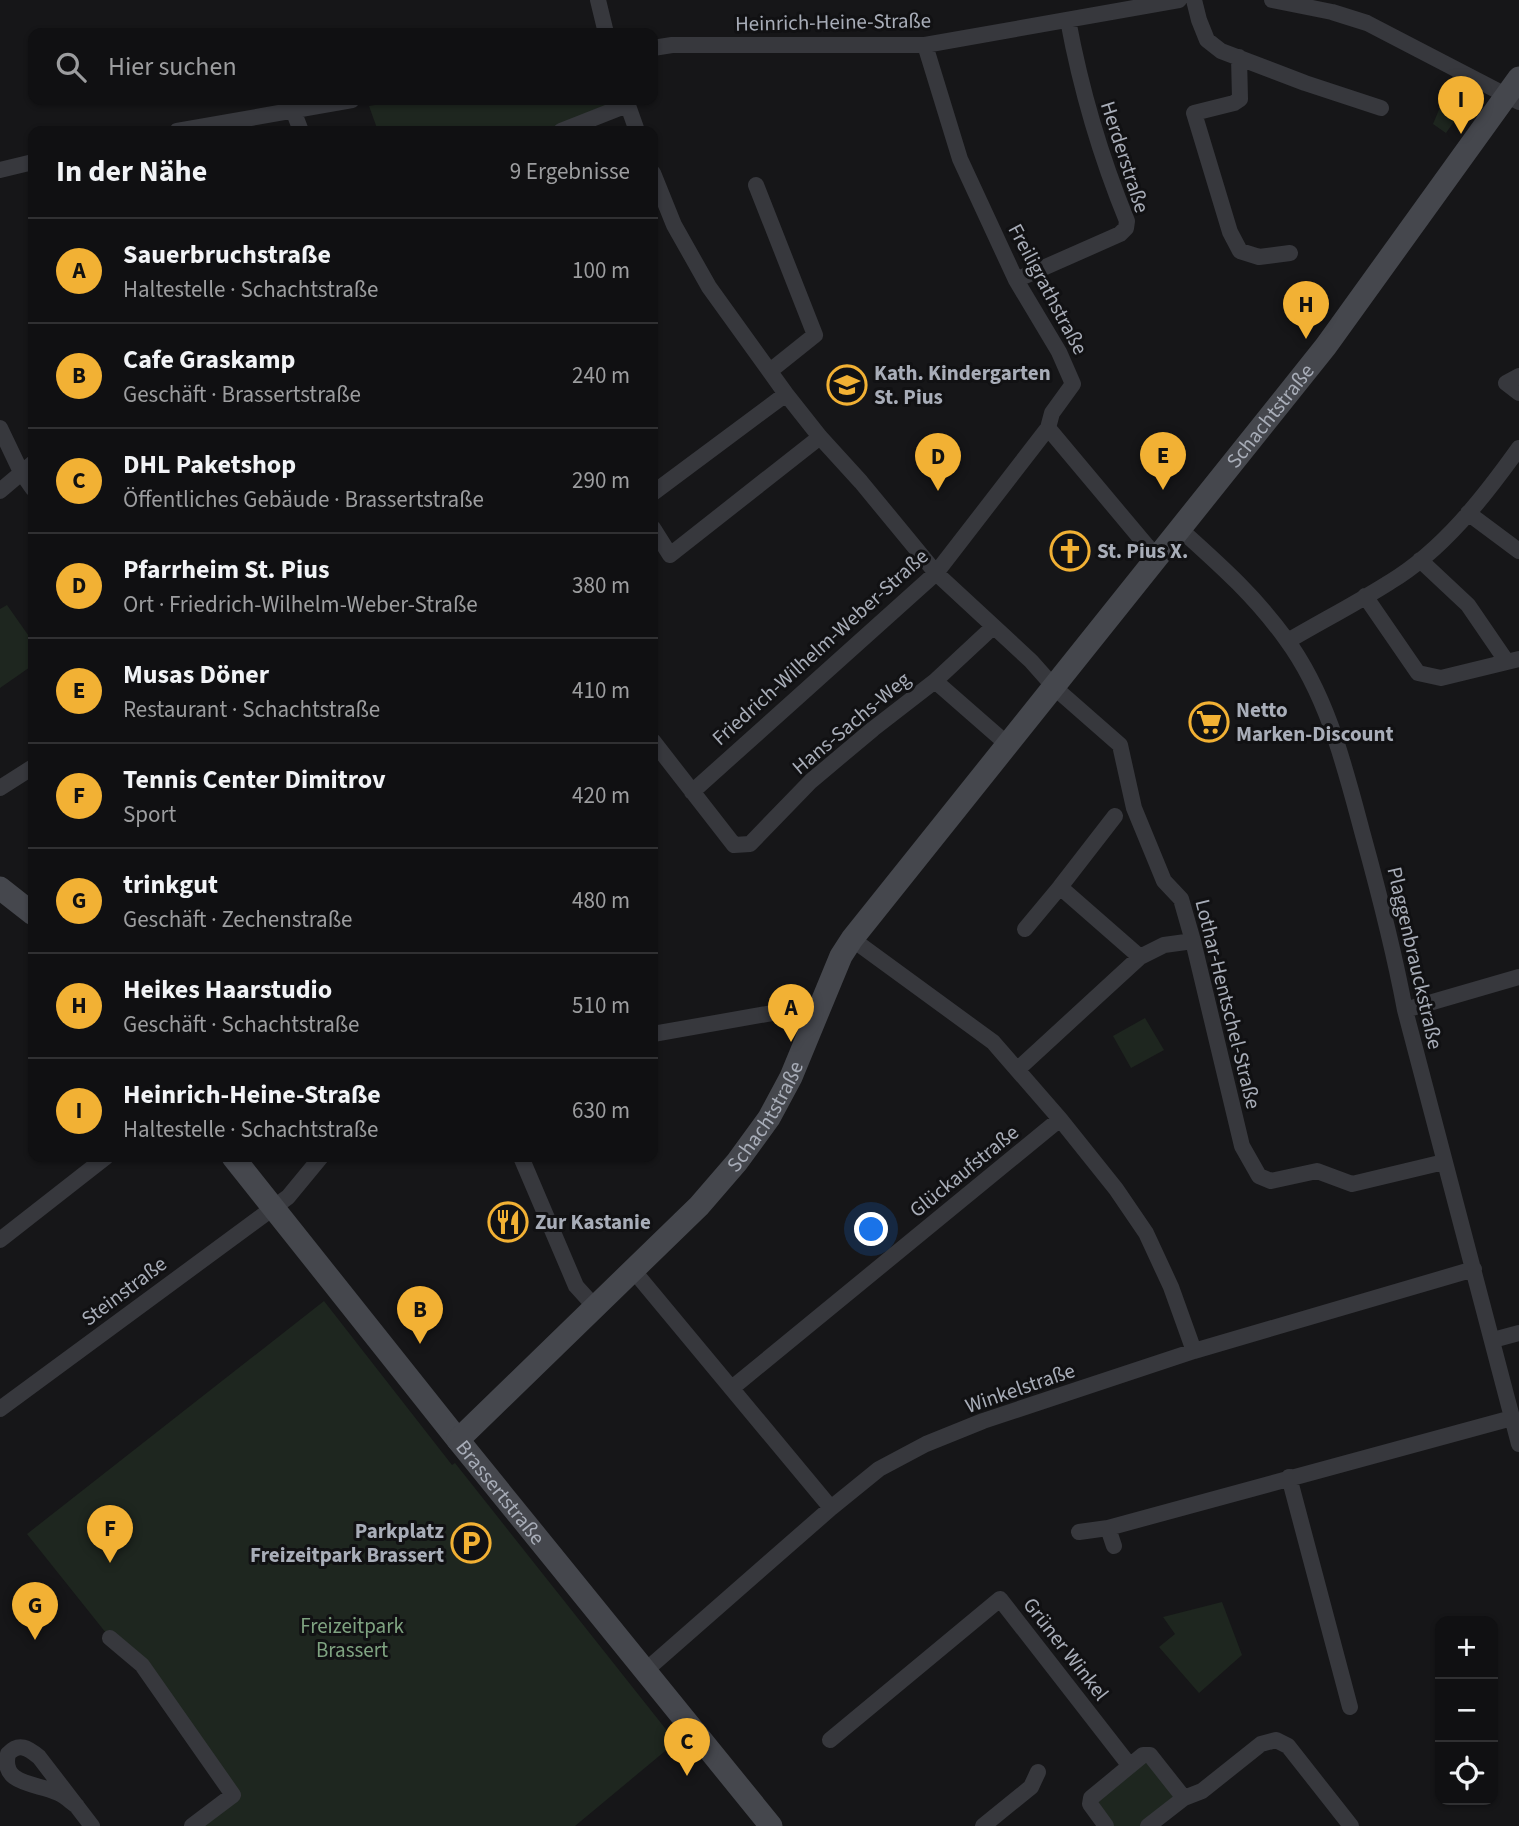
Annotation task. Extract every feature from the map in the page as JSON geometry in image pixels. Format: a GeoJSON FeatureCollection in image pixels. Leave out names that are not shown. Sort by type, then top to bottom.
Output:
{"type":"FeatureCollection","features":[{"type":"Feature","properties":{"kind":"street"},"geometry":{"type":"LineString","coordinates":[[598,0],[605,28]]}},
{"type":"Feature","properties":{"kind":"street","name":"Heinrich-Heine-Straße"},"geometry":{"type":"LineString","coordinates":[[658,47],[925,45],[1179,0]]}},
{"type":"Feature","properties":{"kind":"street"},"geometry":{"type":"LineString","coordinates":[[1194,0],[1207,40],[1221,51],[1381,108]]}},
{"type":"Feature","properties":{"kind":"street"},"geometry":{"type":"LineString","coordinates":[[1272,0],[1332,12],[1367,23],[1515,92]]}},
{"type":"Feature","properties":{"kind":"street","name":"Herderstraße"},"geometry":{"type":"LineString","coordinates":[[1016,280],[1120,234],[1126,228],[1127,221],[1090,120],[1068,20]]}},
{"type":"Feature","properties":{"kind":"street","name":"Freiligrathstraße"},"geometry":{"type":"LineString","coordinates":[[925,45],[960,159],[1016,280],[1059,352],[1073,384],[1052,413],[1048,428]]}},
{"type":"Feature","properties":{"kind":"street"},"geometry":{"type":"LineString","coordinates":[[1239,57],[1240,99],[1194,113],[1230,232],[1240,251],[1259,257],[1290,253]]}},
{"type":"Feature","properties":{"kind":"street","name":"Schachtstraße"},"geometry":{"type":"LineString","coordinates":[[458,1440],[699,1206],[745,1151],[769,1118],[791,1077],[841,956],[852,939],[1326,346],[1515,92]]}},
{"type":"Feature","properties":{"kind":"street"},"geometry":{"type":"LineString","coordinates":[[205,126],[322,105]]}},
{"type":"Feature","properties":{"kind":"street"},"geometry":{"type":"LineString","coordinates":[[572,126],[619,105]]}},
{"type":"Feature","properties":{"kind":"street"},"geometry":{"type":"LineString","coordinates":[[627,105],[635,126]]}},
{"type":"Feature","properties":{"kind":"street"},"geometry":{"type":"LineString","coordinates":[[293,110],[299,126]]}},
{"type":"Feature","properties":{"kind":"street"},"geometry":{"type":"LineString","coordinates":[[0,170],[28,163]]}},
{"type":"Feature","properties":{"kind":"street","name":"Lothar-Hentschel-Straße"},"geometry":{"type":"LineString","coordinates":[[658,185],[674,225],[709,287],[820,437],[936,573],[1055,688],[1120,745],[1134,808],[1164,881],[1181,899],[1242,1146],[1259,1176],[1271,1181],[1317,1171],[1346,1183],[1444,1162]]}},
{"type":"Feature","properties":{"kind":"street"},"geometry":{"type":"LineString","coordinates":[[756,185],[815,335],[770,371]]}},
{"type":"Feature","properties":{"kind":"street"},"geometry":{"type":"LineString","coordinates":[[1519,376],[1506,383],[1519,393]]}},
{"type":"Feature","properties":{"kind":"street"},"geometry":{"type":"LineString","coordinates":[[658,489],[786,394]]}},
{"type":"Feature","properties":{"kind":"street"},"geometry":{"type":"LineString","coordinates":[[0,428],[27,467],[0,491]]}},
{"type":"Feature","properties":{"kind":"street"},"geometry":{"type":"LineString","coordinates":[[1048,428],[1157,558]]}},
{"type":"Feature","properties":{"kind":"street","name":"Friedrich-Wilhelm-Weber-Straße"},"geometry":{"type":"LineString","coordinates":[[692,792],[936,573],[1048,428]]}},
{"type":"Feature","properties":{"kind":"street"},"geometry":{"type":"LineString","coordinates":[[658,536],[670,555],[820,437]]}},
{"type":"Feature","properties":{"kind":"street"},"geometry":{"type":"LineString","coordinates":[[1288,641],[1391,582],[1420,560],[1487,494],[1519,448]]}},
{"type":"Feature","properties":{"kind":"street"},"geometry":{"type":"LineString","coordinates":[[1468,513],[1519,551]]}},
{"type":"Feature","properties":{"kind":"street","name":"Plaggenbrauckstraße"},"geometry":{"type":"LineString","coordinates":[[1180,529],[1242,584],[1288,641],[1322,702],[1343,763],[1394,950],[1405,1010],[1519,1444]]}},
{"type":"Feature","properties":{"kind":"street"},"geometry":{"type":"LineString","coordinates":[[1365,596],[1418,673],[1441,678],[1513,661],[1468,606],[1420,560]]}},
{"type":"Feature","properties":{"kind":"street","name":"Hans-Sachs-Weg"},"geometry":{"type":"LineString","coordinates":[[692,792],[734,845],[756,841],[811,781],[935,681],[993,627]]}},
{"type":"Feature","properties":{"kind":"street"},"geometry":{"type":"LineString","coordinates":[[935,681],[1007,744]]}},
{"type":"Feature","properties":{"kind":"street"},"geometry":{"type":"LineString","coordinates":[[658,748],[692,792]]}},
{"type":"Feature","properties":{"kind":"street"},"geometry":{"type":"LineString","coordinates":[[0,788],[28,769]]}},
{"type":"Feature","properties":{"kind":"street"},"geometry":{"type":"LineString","coordinates":[[1025,929],[1115,816]]}},
{"type":"Feature","properties":{"kind":"street"},"geometry":{"type":"LineString","coordinates":[[1060,887],[1140,957]]}},
{"type":"Feature","properties":{"kind":"street"},"geometry":{"type":"LineString","coordinates":[[0,888],[28,910]]}},
{"type":"Feature","properties":{"kind":"street"},"geometry":{"type":"LineString","coordinates":[[852,939],[993,1042],[1060,1119],[1116,1189],[1146,1233],[1171,1287],[1194,1351]]}},
{"type":"Feature","properties":{"kind":"street"},"geometry":{"type":"LineString","coordinates":[[1018,1069],[1140,957],[1164,945],[1193,941]]}},
{"type":"Feature","properties":{"kind":"street"},"geometry":{"type":"LineString","coordinates":[[1405,1010],[1519,977]]}},
{"type":"Feature","properties":{"kind":"street"},"geometry":{"type":"LineString","coordinates":[[658,1033],[789,1010],[817,1013]]}},
{"type":"Feature","properties":{"kind":"street","name":"Glückaufstraße"},"geometry":{"type":"LineString","coordinates":[[732,1388],[1060,1119]]}},
{"type":"Feature","properties":{"kind":"street"},"geometry":{"type":"LineString","coordinates":[[0,1240],[100,1162]]}},
{"type":"Feature","properties":{"kind":"street","name":"Brassertstraße"},"geometry":{"type":"LineString","coordinates":[[237,1162],[771,1826]]}},
{"type":"Feature","properties":{"kind":"street","name":"Steinstraße"},"geometry":{"type":"LineString","coordinates":[[0,1409],[288,1197],[317,1162]]}},
{"type":"Feature","properties":{"kind":"street"},"geometry":{"type":"LineString","coordinates":[[524,1162],[576,1286],[594,1307]]}},
{"type":"Feature","properties":{"kind":"street","name":"Winkelstraße"},"geometry":{"type":"LineString","coordinates":[[645,1671],[879,1469],[926,1444],[983,1421],[1194,1351],[1474,1269]]}},
{"type":"Feature","properties":{"kind":"street"},"geometry":{"type":"LineString","coordinates":[[633,1270],[831,1508]]}},
{"type":"Feature","properties":{"kind":"street"},"geometry":{"type":"LineString","coordinates":[[1493,1340],[1519,1334]]}},
{"type":"Feature","properties":{"kind":"street"},"geometry":{"type":"LineString","coordinates":[[1079,1532],[1108,1528],[1512,1418]]}},
{"type":"Feature","properties":{"kind":"street"},"geometry":{"type":"LineString","coordinates":[[1289,1477],[1350,1707]]}},
{"type":"Feature","properties":{"kind":"street"},"geometry":{"type":"LineString","coordinates":[[1108,1528],[1114,1546]]}},
{"type":"Feature","properties":{"kind":"street","name":"Grüner Winkel"},"geometry":{"type":"LineString","coordinates":[[830,1740],[1000,1600],[1130,1766]]}},
{"type":"Feature","properties":{"kind":"street"},"geometry":{"type":"LineString","coordinates":[[110,1638],[142,1665],[233,1795],[192,1826]]}},
{"type":"Feature","properties":{"kind":"street"},"geometry":{"type":"LineString","coordinates":[[1148,1826],[1184,1798],[1202,1791],[1261,1744],[1276,1740],[1288,1746],[1351,1826]]}},
{"type":"Feature","properties":{"kind":"street"},"geometry":{"type":"LineString","coordinates":[[1104,1825],[1090,1804],[1090,1798],[1143,1755],[1150,1755],[1184,1798]]}},
{"type":"Feature","properties":{"kind":"street"},"geometry":{"type":"LineString","coordinates":[[983,1826],[1031,1787],[1038,1772]]}},
{"type":"Feature","properties":{"kind":"street"},"geometry":{"type":"LineString","coordinates":[[77,1806],[92,1826]]}},
{"type":"Feature","properties":{"kind":"green space"},"geometry":{"type":"Polygon","coordinates":[[[1451,81],[1472,96],[1446,133],[1433,124],[1451,81]]]}},
{"type":"Feature","properties":{"kind":"green space"},"geometry":{"type":"Polygon","coordinates":[[[609,105],[556,126],[376,126],[369,106],[609,105]]]}},
{"type":"Feature","properties":{"kind":"green space"},"geometry":{"type":"Polygon","coordinates":[[[7,605],[28,635],[28,668],[0,688],[0,609],[7,605]]]}},
{"type":"Feature","properties":{"kind":"green space"},"geometry":{"type":"Polygon","coordinates":[[[1145,1018],[1164,1050],[1131,1068],[1113,1036],[1145,1018]]]}},
{"type":"Feature","properties":{"kind":"green space","name":"Freizeitpark Brassert"},"geometry":{"type":"Polygon","coordinates":[[[324,1301],[452,1465],[455,1463],[676,1742],[575,1826],[192,1826],[233,1795],[142,1665],[110,1638],[27,1534],[324,1301]]]}},
{"type":"Feature","properties":{"kind":"green space"},"geometry":{"type":"Polygon","coordinates":[[[1222,1602],[1242,1655],[1199,1693],[1159,1647],[1175,1634],[1163,1617],[1222,1602]]]}},
{"type":"Feature","properties":{"kind":"green space"},"geometry":{"type":"Polygon","coordinates":[[[1143,1761],[1149,1761],[1176,1793],[1175,1800],[1141,1826],[1112,1826],[1096,1798],[1143,1761]]]}},
{"type":"Feature","properties":{"kind":"place","name":"Heinrich-Heine-Straße"},"geometry":{"type":"Point","coordinates":[1461,134]}},
{"type":"Feature","properties":{"kind":"place","name":"Heikes Haarstudio"},"geometry":{"type":"Point","coordinates":[1306,339]}},
{"type":"Feature","properties":{"kind":"place","name":"Kath. Kindergarten St. Pius"},"geometry":{"type":"Point","coordinates":[847,385]}},
{"type":"Feature","properties":{"kind":"place","name":"Musas Döner"},"geometry":{"type":"Point","coordinates":[1163,490]}},
{"type":"Feature","properties":{"kind":"place","name":"Pfarrheim St. Pius"},"geometry":{"type":"Point","coordinates":[938,491]}},
{"type":"Feature","properties":{"kind":"place","name":"St. Pius X."},"geometry":{"type":"Point","coordinates":[1070,551]}},
{"type":"Feature","properties":{"kind":"place","name":"Netto Marken-Discount"},"geometry":{"type":"Point","coordinates":[1209,722]}},
{"type":"Feature","properties":{"kind":"place","name":"Sauerbruchstraße"},"geometry":{"type":"Point","coordinates":[791,1042]}},
{"type":"Feature","properties":{"kind":"place","name":"Zur Kastanie"},"geometry":{"type":"Point","coordinates":[508,1222]}},
{"type":"Feature","properties":{"kind":"place","name":"Cafe Graskamp"},"geometry":{"type":"Point","coordinates":[420,1344]}},
{"type":"Feature","properties":{"kind":"place","name":"Parkplatz Freizeitpark Brassert"},"geometry":{"type":"Point","coordinates":[471,1543]}},
{"type":"Feature","properties":{"kind":"place","name":"Tennis Center Dimitrov"},"geometry":{"type":"Point","coordinates":[110,1563]}},
{"type":"Feature","properties":{"kind":"place","name":"trinkgut"},"geometry":{"type":"Point","coordinates":[35,1640]}},
{"type":"Feature","properties":{"kind":"place","name":"DHL Paketshop"},"geometry":{"type":"Point","coordinates":[687,1776]}}]}
